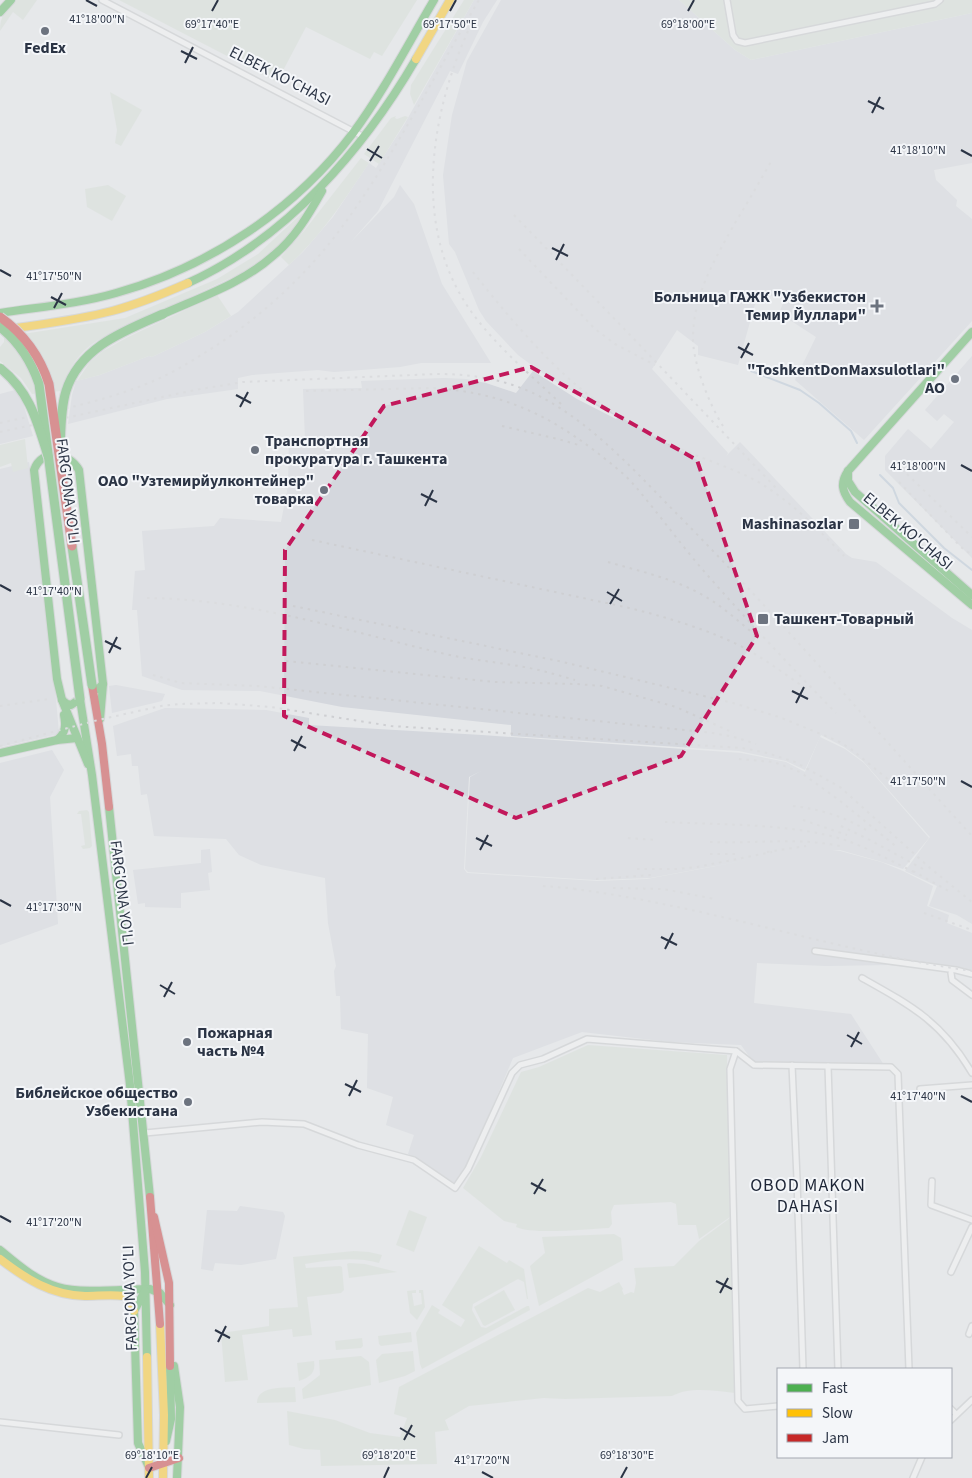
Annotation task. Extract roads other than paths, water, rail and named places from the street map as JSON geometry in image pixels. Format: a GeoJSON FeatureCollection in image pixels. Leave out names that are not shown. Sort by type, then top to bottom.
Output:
{"type":"FeatureCollection","features":[{"type":"Feature","properties":{"kind":"main road"},"geometry":{"type":"LineString","coordinates":[[0,12],[11,0]]}},
{"type":"Feature","properties":{"kind":"main road"},"geometry":{"type":"LineString","coordinates":[[0,315],[116,293],[168,276],[202,260],[234,241],[287,202],[321,171],[354,131],[389,77],[434,0]]}},
{"type":"Feature","properties":{"kind":"main road"},"geometry":{"type":"LineString","coordinates":[[0,328],[36,325],[114,311],[156,297],[200,278],[232,259],[280,224],[302,205],[330,177],[364,137],[390,101],[450,0]]}},
{"type":"Feature","properties":{"kind":"main road"},"geometry":{"type":"LineString","coordinates":[[60,453],[65,394],[76,368],[86,356],[101,344],[119,334],[234,281],[267,262],[283,247],[307,218],[330,177]]}},
{"type":"Feature","properties":{"kind":"main road","name":"FARG'ONA YO'LI"},"geometry":{"type":"LineString","coordinates":[[0,315],[24,337],[41,362],[52,396],[99,727],[145,1133],[158,1292],[164,1450],[163,1478]]}},
{"type":"Feature","properties":{"kind":"main road","name":"FARG'ONA YO'LI"},"geometry":{"type":"LineString","coordinates":[[0,328],[22,348],[35,371],[40,391],[80,698],[92,775],[130,1085],[146,1288],[150,1478]]}},
{"type":"Feature","properties":{"kind":"main road"},"geometry":{"type":"LineString","coordinates":[[848,471],[972,332]]}},
{"type":"Feature","properties":{"kind":"main road"},"geometry":{"type":"LineString","coordinates":[[0,368],[10,375],[29,399],[48,456]]}},
{"type":"Feature","properties":{"kind":"main road"},"geometry":{"type":"LineString","coordinates":[[92,775],[77,738],[68,724],[57,679],[34,470],[38,461],[50,456],[62,455],[70,457],[75,461],[79,470],[103,684],[99,727]]}},
{"type":"Feature","properties":{"kind":"main road","name":"ELBEK KO'CHASI"},"geometry":{"type":"LineString","coordinates":[[848,471],[848,481],[855,492],[972,595]]}},
{"type":"Feature","properties":{"kind":"main road","name":"ELBEK KO'CHASI"},"geometry":{"type":"LineString","coordinates":[[848,471],[841,486],[843,493],[850,502],[972,605]]}},
{"type":"Feature","properties":{"kind":"main road"},"geometry":{"type":"LineString","coordinates":[[92,686],[98,688],[103,684]]}},
{"type":"Feature","properties":{"kind":"main road"},"geometry":{"type":"LineString","coordinates":[[62,700],[71,706],[80,698]]}},
{"type":"Feature","properties":{"kind":"main road"},"geometry":{"type":"LineString","coordinates":[[57,740],[62,736],[80,698]]}},
{"type":"Feature","properties":{"kind":"main road"},"geometry":{"type":"LineString","coordinates":[[0,753],[57,740],[77,738]]}},
{"type":"Feature","properties":{"kind":"main road","name":"FARG'ONA YO'LI"},"geometry":{"type":"LineString","coordinates":[[150,1197],[169,1283],[171,1418],[164,1450]]}},
{"type":"Feature","properties":{"kind":"main road"},"geometry":{"type":"LineString","coordinates":[[0,1250],[28,1272],[58,1287],[84,1290],[146,1288],[158,1292],[170,1305]]}},
{"type":"Feature","properties":{"kind":"main road"},"geometry":{"type":"LineString","coordinates":[[0,1259],[26,1278],[49,1291],[76,1295],[124,1296],[130,1300],[134,1311],[138,1443],[155,1478]]}},
{"type":"Feature","properties":{"kind":"main road"},"geometry":{"type":"LineString","coordinates":[[134,1311],[146,1288]]}},
{"type":"Feature","properties":{"kind":"main road","name":"FARG'ONA YO'LI"},"geometry":{"type":"LineString","coordinates":[[170,1354],[178,1381],[177,1478]]}},
{"type":"Feature","properties":{"kind":"main road"},"geometry":{"type":"LineString","coordinates":[[149,1468],[178,1463],[184,1478]]}},
{"type":"Feature","properties":{"kind":"street","name":"ELBEK KO'CHASI"},"geometry":{"type":"LineString","coordinates":[[102,0],[364,137]]}},
{"type":"Feature","properties":{"kind":"street"},"geometry":{"type":"LineString","coordinates":[[727,0],[733,35],[737,41],[745,43],[936,4],[940,0]]}},
{"type":"Feature","properties":{"kind":"street"},"geometry":{"type":"LineString","coordinates":[[815,951],[956,970],[972,974]]}},
{"type":"Feature","properties":{"kind":"street"},"geometry":{"type":"LineString","coordinates":[[951,973],[952,980],[972,995]]}},
{"type":"Feature","properties":{"kind":"street"},"geometry":{"type":"LineString","coordinates":[[862,978],[917,1010],[933,1023],[960,1053],[972,1073]]}},
{"type":"Feature","properties":{"kind":"street"},"geometry":{"type":"LineString","coordinates":[[145,1133],[262,1122],[304,1124],[358,1145],[414,1160],[455,1188],[468,1169],[509,1077],[520,1066],[543,1059],[587,1039],[736,1051],[754,1065],[891,1067],[898,1074],[910,1368]]}},
{"type":"Feature","properties":{"kind":"street"},"geometry":{"type":"LineString","coordinates":[[736,1051],[730,1069],[738,1401],[745,1409],[777,1406]]}},
{"type":"Feature","properties":{"kind":"street"},"geometry":{"type":"LineString","coordinates":[[792,1065],[803,1368]]}},
{"type":"Feature","properties":{"kind":"street"},"geometry":{"type":"LineString","coordinates":[[828,1066],[838,1368]]}},
{"type":"Feature","properties":{"kind":"street"},"geometry":{"type":"LineString","coordinates":[[920,1089],[972,1085]]}},
{"type":"Feature","properties":{"kind":"street"},"geometry":{"type":"LineString","coordinates":[[932,1181],[931,1205],[972,1220]]}},
{"type":"Feature","properties":{"kind":"street"},"geometry":{"type":"LineString","coordinates":[[951,1272],[972,1227]]}},
{"type":"Feature","properties":{"kind":"street"},"geometry":{"type":"LineString","coordinates":[[969,1334],[972,1326]]}},
{"type":"Feature","properties":{"kind":"street"},"geometry":{"type":"LineString","coordinates":[[952,1419],[972,1400]]}},
{"type":"Feature","properties":{"kind":"street"},"geometry":{"type":"LineString","coordinates":[[952,1410],[956,1414]]}},
{"type":"Feature","properties":{"kind":"street"},"geometry":{"type":"LineString","coordinates":[[0,1422],[118,1435]]}},
{"type":"Feature","properties":{"kind":"street"},"geometry":{"type":"LineString","coordinates":[[913,1478],[922,1458]]}},
{"type":"Feature","properties":{"kind":"waterway"},"geometry":{"type":"LineString","coordinates":[[751,371],[800,390],[819,403],[851,431],[857,443]]}},
{"type":"Feature","properties":{"kind":"waterway"},"geometry":{"type":"LineString","coordinates":[[880,475],[893,488],[899,503],[944,548],[972,570]]}},
{"type":"Feature","properties":{"kind":"railway"},"geometry":{"type":"LineString","coordinates":[[0,423],[92,402],[128,391],[162,377],[192,361],[244,326],[280,296],[313,263],[361,200],[396,144],[479,0]]}},
{"type":"Feature","properties":{"kind":"railway"},"geometry":{"type":"LineString","coordinates":[[468,31],[444,101],[436,138],[433,175],[434,212],[441,248],[454,282],[473,314],[504,350],[561,404]]}},
{"type":"Feature","properties":{"kind":"railway"},"geometry":{"type":"LineString","coordinates":[[723,426],[712,406],[698,370],[693,346],[694,320],[701,291],[713,263],[772,160]]}},
{"type":"Feature","properties":{"kind":"railway"},"geometry":{"type":"LineString","coordinates":[[514,215],[777,489]]}},
{"type":"Feature","properties":{"kind":"railway"},"geometry":{"type":"LineString","coordinates":[[519,249],[595,329],[615,344],[655,365]]}},
{"type":"Feature","properties":{"kind":"railway"},"geometry":{"type":"LineString","coordinates":[[473,272],[535,345],[561,372],[591,397],[656,438],[751,478],[777,494],[823,534],[844,556]]}},
{"type":"Feature","properties":{"kind":"railway"},"geometry":{"type":"LineString","coordinates":[[0,432],[195,390],[243,382],[451,374],[492,379],[530,392],[563,410],[582,424],[635,471],[758,598],[972,836]]}},
{"type":"Feature","properties":{"kind":"railway"},"geometry":{"type":"LineString","coordinates":[[306,391],[433,388],[457,390],[499,399],[519,406],[557,425],[595,451],[631,481],[693,559],[768,642],[836,713]]}},
{"type":"Feature","properties":{"kind":"railway"},"geometry":{"type":"LineString","coordinates":[[502,426],[582,446]]}},
{"type":"Feature","properties":{"kind":"railway"},"geometry":{"type":"LineString","coordinates":[[907,474],[972,537]]}},
{"type":"Feature","properties":{"kind":"railway"},"geometry":{"type":"LineString","coordinates":[[899,482],[961,547],[972,555]]}},
{"type":"Feature","properties":{"kind":"railway"},"geometry":{"type":"LineString","coordinates":[[312,540],[625,607],[672,620],[704,630],[735,643],[808,690]]}},
{"type":"Feature","properties":{"kind":"railway"},"geometry":{"type":"LineString","coordinates":[[608,562],[666,579],[699,593],[721,607],[755,635]]}},
{"type":"Feature","properties":{"kind":"railway"},"geometry":{"type":"LineString","coordinates":[[147,598],[221,604],[295,617],[450,655],[544,671],[575,680]]}},
{"type":"Feature","properties":{"kind":"railway"},"geometry":{"type":"LineString","coordinates":[[293,606],[563,662],[733,703],[779,717],[838,741],[851,749],[895,785]]}},
{"type":"Feature","properties":{"kind":"railway"},"geometry":{"type":"LineString","coordinates":[[286,661],[494,682],[602,686],[676,707],[734,733]]}},
{"type":"Feature","properties":{"kind":"railway"},"geometry":{"type":"LineString","coordinates":[[153,675],[181,683],[257,686],[713,733],[756,744]]}},
{"type":"Feature","properties":{"kind":"railway"},"geometry":{"type":"LineString","coordinates":[[0,706],[49,699]]}},
{"type":"Feature","properties":{"kind":"railway"},"geometry":{"type":"LineString","coordinates":[[0,746],[98,720],[161,706],[219,703],[271,707],[391,726],[742,748],[767,753],[795,762],[840,787],[930,868],[972,902]]}},
{"type":"Feature","properties":{"kind":"railway"},"geometry":{"type":"LineString","coordinates":[[739,759],[774,762],[800,772],[839,800],[898,848]]}},
{"type":"Feature","properties":{"kind":"railway"},"geometry":{"type":"LineString","coordinates":[[793,806],[832,814],[868,831]]}},
{"type":"Feature","properties":{"kind":"railway"},"geometry":{"type":"LineString","coordinates":[[803,820],[847,835]]}},
{"type":"Feature","properties":{"kind":"railway"},"geometry":{"type":"LineString","coordinates":[[665,822],[758,826],[827,835],[875,852],[918,874]]}},
{"type":"Feature","properties":{"kind":"railway"},"geometry":{"type":"LineString","coordinates":[[841,826],[923,869]]}},
{"type":"Feature","properties":{"kind":"railway"},"geometry":{"type":"LineString","coordinates":[[628,838],[656,840]]}},
{"type":"Feature","properties":{"kind":"railway"},"geometry":{"type":"LineString","coordinates":[[710,842],[791,841],[840,846]]}},
{"type":"Feature","properties":{"kind":"railway"},"geometry":{"type":"LineString","coordinates":[[767,852],[806,846]]}},
{"type":"Feature","properties":{"kind":"railway"},"geometry":{"type":"LineString","coordinates":[[637,869],[697,867],[772,852]]}},
{"type":"Feature","properties":{"kind":"railway"},"geometry":{"type":"LineString","coordinates":[[710,854],[737,854]]}},
{"type":"Feature","properties":{"kind":"railway"},"geometry":{"type":"LineString","coordinates":[[913,871],[952,893]]}},
{"type":"Feature","properties":{"kind":"railway"},"geometry":{"type":"LineString","coordinates":[[596,879],[652,875]]}},
{"type":"Feature","properties":{"kind":"railway"},"geometry":{"type":"LineString","coordinates":[[543,886],[580,889]]}},
{"type":"Feature","properties":{"kind":"railway"},"geometry":{"type":"LineString","coordinates":[[613,888],[663,889],[715,899]]}},
{"type":"Feature","properties":{"kind":"railway"},"geometry":{"type":"LineString","coordinates":[[574,889],[674,906],[872,953],[972,971]]}},
{"type":"Feature","properties":{"kind":"railway"},"geometry":{"type":"LineString","coordinates":[[924,913],[972,930]]}},
{"type":"Feature","properties":{"kind":"place","name":"FedEx"},"geometry":{"type":"Point","coordinates":[45,31]}},
{"type":"Feature","properties":{"kind":"place","name":"Больница ГАЖК \"Узбекистон Темир Йуллари\""},"geometry":{"type":"Point","coordinates":[877,306]}},
{"type":"Feature","properties":{"kind":"place","name":"\"ToshkentDonMaxsulotlari\" AO"},"geometry":{"type":"Point","coordinates":[955,379]}},
{"type":"Feature","properties":{"kind":"place","name":"Транспортная прокуратура г. Ташкента"},"geometry":{"type":"Point","coordinates":[255,450]}},
{"type":"Feature","properties":{"kind":"place","name":"ОАО \"Узтемирйулконтейнер\" товарка"},"geometry":{"type":"Point","coordinates":[324,490]}},
{"type":"Feature","properties":{"kind":"place","name":"Mashinasozlar"},"geometry":{"type":"Point","coordinates":[854,524]}},
{"type":"Feature","properties":{"kind":"place","name":"Ташкент-Товарный"},"geometry":{"type":"Point","coordinates":[763,619]}},
{"type":"Feature","properties":{"kind":"place","name":"Пожарная часть №4"},"geometry":{"type":"Point","coordinates":[187,1042]}},
{"type":"Feature","properties":{"kind":"place","name":"Библейское общество Узбекистана"},"geometry":{"type":"Point","coordinates":[188,1102]}},
{"type":"Feature","properties":{"kind":"district","name":"OBOD MAKON DAHASI"},"geometry":{"type":"Point","coordinates":[808,1195]}}]}
